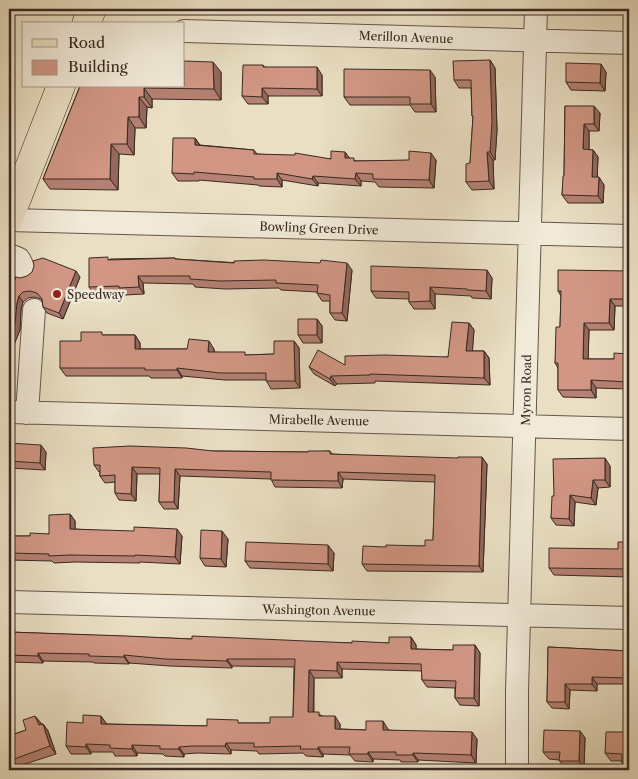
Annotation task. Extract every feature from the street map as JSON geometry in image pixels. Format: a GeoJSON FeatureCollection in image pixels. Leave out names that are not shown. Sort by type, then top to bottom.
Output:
{"type":"FeatureCollection","features":[{"type":"Feature","properties":{"kind":"main road"},"geometry":{"type":"LineString","coordinates":[[87,22],[92,9]]}},
{"type":"Feature","properties":{"kind":"main road"},"geometry":{"type":"LineString","coordinates":[[9,219],[60,88]]}},
{"type":"Feature","properties":{"kind":"street","name":"Myron Road"},"geometry":{"type":"LineString","coordinates":[[517,770],[517,691],[525,426],[528,234],[536,9]]}},
{"type":"Feature","properties":{"kind":"street","name":"Merillon Avenue"},"geometry":{"type":"LineString","coordinates":[[185,31],[629,43]]}},
{"type":"Feature","properties":{"kind":"street","name":"Bowling Green Drive"},"geometry":{"type":"LineString","coordinates":[[9,219],[629,236]]}},
{"type":"Feature","properties":{"kind":"street"},"geometry":{"type":"LineString","coordinates":[[9,255],[19,259],[25,271]]}},
{"type":"Feature","properties":{"kind":"street"},"geometry":{"type":"LineString","coordinates":[[18,413],[19,377],[34,310]]}},
{"type":"Feature","properties":{"kind":"street","name":"Mirabelle Avenue"},"geometry":{"type":"LineString","coordinates":[[18,413],[629,429]]}},
{"type":"Feature","properties":{"kind":"street","name":"Washington Avenue"},"geometry":{"type":"LineString","coordinates":[[9,602],[629,618]]}},
{"type":"Feature","properties":{"kind":"building"},"geometry":{"type":"Polygon","coordinates":[[[490,60],[492,122],[490,152],[487,152],[489,181],[466,182],[466,164],[470,163],[473,116],[471,80],[454,80],[453,61],[490,60]]]}},
{"type":"Feature","properties":{"kind":"building"},"geometry":{"type":"Polygon","coordinates":[[[185,61],[213,62],[214,89],[144,88],[185,88],[185,61]]]}},
{"type":"Feature","properties":{"kind":"building"},"geometry":{"type":"Polygon","coordinates":[[[566,63],[601,64],[600,83],[566,82],[566,63]]]}},
{"type":"Feature","properties":{"kind":"building"},"geometry":{"type":"Polygon","coordinates":[[[243,65],[317,67],[317,89],[262,88],[262,97],[242,96],[243,65]]]}},
{"type":"Feature","properties":{"kind":"building"},"geometry":{"type":"Polygon","coordinates":[[[344,69],[430,70],[431,104],[410,104],[410,97],[344,97],[344,69]]]}},
{"type":"Feature","properties":{"kind":"building"},"geometry":{"type":"Polygon","coordinates":[[[79,88],[144,88],[144,97],[139,97],[139,117],[128,117],[127,144],[111,144],[110,179],[43,179],[79,88]]]}},
{"type":"Feature","properties":{"kind":"building"},"geometry":{"type":"Polygon","coordinates":[[[565,106],[594,106],[594,124],[584,124],[583,149],[593,150],[592,177],[599,177],[598,196],[562,195],[565,106]]]}},
{"type":"Feature","properties":{"kind":"building"},"geometry":{"type":"Polygon","coordinates":[[[173,138],[195,138],[195,145],[254,150],[254,154],[295,155],[295,153],[331,159],[331,151],[345,152],[345,158],[354,158],[354,161],[409,160],[409,151],[431,153],[429,180],[373,179],[373,174],[356,173],[355,179],[313,176],[312,179],[277,173],[277,179],[254,179],[254,177],[194,172],[194,174],[172,173],[173,138]]]}},
{"type":"Feature","properties":{"kind":"building"},"geometry":{"type":"Polygon","coordinates":[[[108,257],[108,260],[175,258],[234,263],[234,261],[264,260],[320,263],[321,260],[347,263],[342,313],[330,313],[330,295],[317,293],[318,285],[276,283],[276,280],[220,281],[190,279],[190,276],[138,276],[139,287],[89,287],[89,258],[108,257]]]}},
{"type":"Feature","properties":{"kind":"building"},"geometry":{"type":"Polygon","coordinates":[[[43,258],[76,271],[59,313],[43,307],[42,299],[37,293],[23,292],[19,296],[15,324],[9,340],[9,296],[16,277],[27,276],[32,272],[33,261],[43,258]]]}},
{"type":"Feature","properties":{"kind":"building"},"geometry":{"type":"Polygon","coordinates":[[[371,266],[487,270],[486,291],[430,287],[430,301],[409,302],[409,292],[371,291],[371,266]]]}},
{"type":"Feature","properties":{"kind":"building"},"geometry":{"type":"Polygon","coordinates":[[[558,270],[629,271],[629,299],[610,299],[609,323],[584,323],[583,359],[614,359],[614,353],[629,354],[629,382],[591,380],[591,390],[558,390],[558,363],[555,363],[556,327],[560,327],[561,291],[558,291],[558,270]]]}},
{"type":"Feature","properties":{"kind":"building"},"geometry":{"type":"Polygon","coordinates":[[[298,319],[317,319],[317,335],[298,335],[298,319]]]}},
{"type":"Feature","properties":{"kind":"building"},"geometry":{"type":"Polygon","coordinates":[[[452,322],[469,323],[466,351],[484,351],[484,378],[370,374],[331,376],[330,379],[309,367],[318,350],[345,365],[345,356],[448,357],[452,322]]]}},
{"type":"Feature","properties":{"kind":"building"},"geometry":{"type":"Polygon","coordinates":[[[81,332],[102,332],[102,335],[135,335],[135,349],[187,349],[189,339],[209,341],[208,352],[245,352],[245,355],[274,354],[274,341],[294,341],[295,381],[266,381],[266,373],[220,373],[177,368],[177,370],[145,370],[145,368],[60,368],[60,341],[81,341],[81,332]]]}},
{"type":"Feature","properties":{"kind":"building"},"geometry":{"type":"Polygon","coordinates":[[[9,443],[41,445],[40,463],[9,461],[9,443]]]}},
{"type":"Feature","properties":{"kind":"building"},"geometry":{"type":"Polygon","coordinates":[[[130,446],[213,451],[330,451],[330,454],[482,457],[479,566],[362,564],[363,546],[425,546],[425,540],[433,540],[435,475],[338,472],[338,481],[271,480],[271,472],[175,469],[174,502],[159,502],[160,468],[132,467],[131,494],[115,493],[115,475],[100,476],[100,465],[94,465],[93,448],[130,446]]]}},
{"type":"Feature","properties":{"kind":"building"},"geometry":{"type":"Polygon","coordinates":[[[605,458],[605,480],[593,480],[591,498],[570,495],[569,519],[551,518],[552,496],[554,496],[553,459],[605,458]]]}},
{"type":"Feature","properties":{"kind":"building"},"geometry":{"type":"Polygon","coordinates":[[[70,514],[70,529],[134,531],[134,527],[177,529],[175,557],[135,555],[49,556],[49,554],[9,553],[9,536],[30,536],[30,533],[49,534],[49,515],[70,514]]]}},
{"type":"Feature","properties":{"kind":"building"},"geometry":{"type":"Polygon","coordinates":[[[201,530],[222,531],[221,559],[200,558],[201,530]]]}},
{"type":"Feature","properties":{"kind":"building"},"geometry":{"type":"Polygon","coordinates":[[[246,542],[328,545],[328,564],[245,561],[246,542]]]}},
{"type":"Feature","properties":{"kind":"building"},"geometry":{"type":"Polygon","coordinates":[[[618,542],[629,542],[629,569],[549,568],[549,548],[618,549],[618,542]]]}},
{"type":"Feature","properties":{"kind":"building"},"geometry":{"type":"Polygon","coordinates":[[[9,632],[192,639],[192,636],[352,643],[352,641],[389,643],[389,637],[411,637],[411,649],[453,650],[453,645],[475,645],[474,698],[455,698],[456,681],[422,680],[421,664],[337,662],[337,671],[309,670],[308,712],[319,712],[319,716],[335,716],[335,729],[366,730],[366,721],[383,721],[383,730],[472,732],[471,755],[413,753],[413,755],[396,755],[396,752],[349,754],[350,747],[300,749],[301,746],[254,747],[254,743],[226,743],[225,746],[192,746],[179,747],[179,749],[160,749],[160,746],[132,745],[132,749],[110,748],[110,745],[86,744],[86,747],[66,746],[67,722],[83,723],[83,715],[101,716],[101,724],[207,726],[207,719],[238,720],[238,723],[270,723],[270,717],[293,717],[295,659],[227,659],[227,661],[165,659],[124,655],[124,657],[89,656],[89,654],[38,653],[38,656],[9,655],[9,632]]]}},
{"type":"Feature","properties":{"kind":"building"},"geometry":{"type":"Polygon","coordinates":[[[548,647],[629,651],[629,678],[592,677],[592,684],[565,684],[565,702],[547,702],[548,647]]]}},
{"type":"Feature","properties":{"kind":"building"},"geometry":{"type":"Polygon","coordinates":[[[35,716],[39,725],[43,724],[50,746],[17,758],[9,764],[9,736],[26,730],[23,720],[35,716]]]}},
{"type":"Feature","properties":{"kind":"building"},"geometry":{"type":"Polygon","coordinates":[[[544,730],[580,731],[579,761],[559,761],[560,752],[543,752],[544,730]]]}},
{"type":"Feature","properties":{"kind":"building"},"geometry":{"type":"Polygon","coordinates":[[[606,732],[629,732],[629,763],[622,763],[622,754],[605,753],[606,732]]]}},
{"type":"Feature","properties":{"kind":"place","name":"Speedway"},"geometry":{"type":"Point","coordinates":[57,294]}}]}
